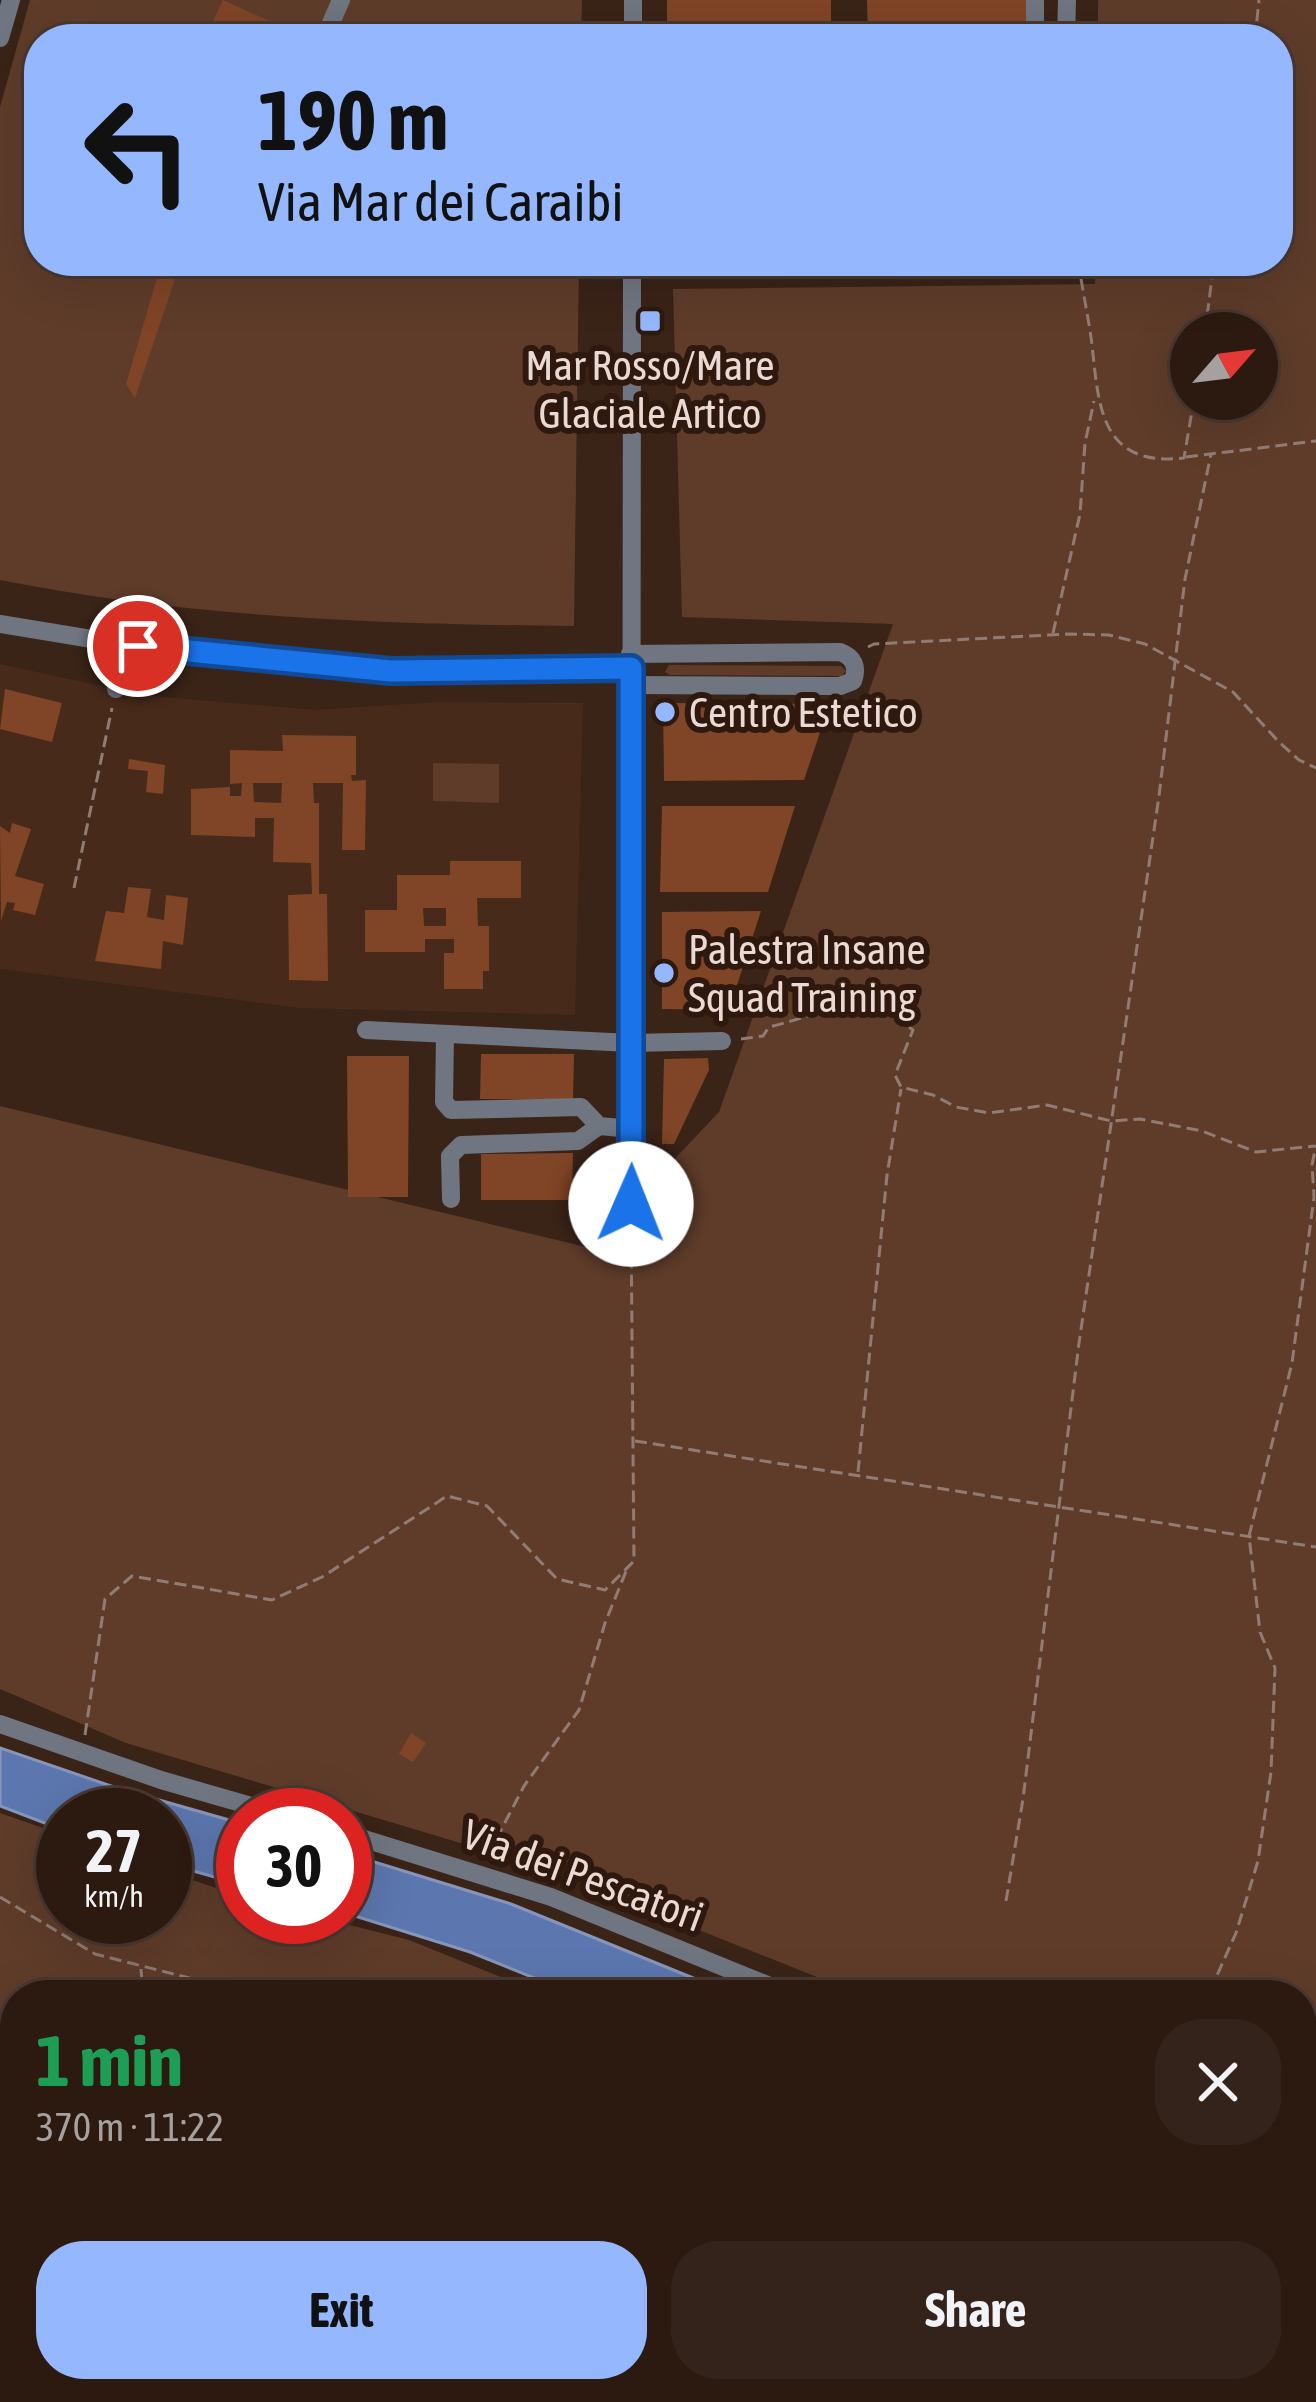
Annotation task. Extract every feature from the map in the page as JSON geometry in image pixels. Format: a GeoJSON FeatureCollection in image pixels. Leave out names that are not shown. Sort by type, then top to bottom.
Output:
{"type":"FeatureCollection","features":[{"type":"Feature","properties":{"kind":"street"},"geometry":{"type":"LineString","coordinates":[[0,38],[11,0]]}},
{"type":"Feature","properties":{"kind":"street"},"geometry":{"type":"LineString","coordinates":[[631,1204],[632,276]]}},
{"type":"Feature","properties":{"kind":"street"},"geometry":{"type":"LineString","coordinates":[[0,624],[122,644],[391,671],[631,669],[840,652],[851,658],[855,676],[840,686],[631,669]]}},
{"type":"Feature","properties":{"kind":"street"},"geometry":{"type":"LineString","coordinates":[[116,688],[122,644]]}},
{"type":"Feature","properties":{"kind":"street"},"geometry":{"type":"LineString","coordinates":[[366,1030],[631,1043],[722,1041]]}},
{"type":"Feature","properties":{"kind":"street"},"geometry":{"type":"LineString","coordinates":[[445,1034],[444,1102],[452,1110],[580,1107],[599,1126],[632,1129]]}},
{"type":"Feature","properties":{"kind":"street"},"geometry":{"type":"LineString","coordinates":[[451,1199],[451,1156],[461,1145],[578,1142],[599,1126]]}},
{"type":"Feature","properties":{"kind":"street"},"geometry":{"type":"LineString","coordinates":[[0,1724],[216,1795]]}},
{"type":"Feature","properties":{"kind":"street","name":"Via dei Pescatori"},"geometry":{"type":"LineString","coordinates":[[372,1841],[590,1912],[755,1980]]}},
{"type":"Feature","properties":{"kind":"path"},"geometry":{"type":"LineString","coordinates":[[1080,276],[1095,398],[1110,430],[1127,447],[1154,461],[1316,441]]}},
{"type":"Feature","properties":{"kind":"path"},"geometry":{"type":"LineString","coordinates":[[1208,312],[1212,276]]}},
{"type":"Feature","properties":{"kind":"path"},"geometry":{"type":"LineString","coordinates":[[1052,635],[1080,514],[1089,410],[1095,398]]}},
{"type":"Feature","properties":{"kind":"path"},"geometry":{"type":"LineString","coordinates":[[1184,458],[1190,420]]}},
{"type":"Feature","properties":{"kind":"path"},"geometry":{"type":"LineString","coordinates":[[1006,1901],[1185,579],[1211,454]]}},
{"type":"Feature","properties":{"kind":"path"},"geometry":{"type":"LineString","coordinates":[[851,658],[874,644],[1109,635],[1145,644],[1233,692],[1278,741],[1316,768]]}},
{"type":"Feature","properties":{"kind":"path"},"geometry":{"type":"LineString","coordinates":[[74,888],[116,688]]}},
{"type":"Feature","properties":{"kind":"path"},"geometry":{"type":"LineString","coordinates":[[722,1041],[763,1036],[769,1027],[817,1010],[879,1009],[913,1030],[895,1075],[901,1087],[887,1175],[858,1475]]}},
{"type":"Feature","properties":{"kind":"path"},"geometry":{"type":"LineString","coordinates":[[901,1087],[989,1113],[1047,1105],[1111,1121],[1140,1119],[1202,1131],[1256,1152],[1316,1146],[1314,1197],[1292,1363],[1249,1536],[1260,1632],[1275,1668],[1274,1746],[1258,1862],[1236,1933],[1215,1980]]}},
{"type":"Feature","properties":{"kind":"path"},"geometry":{"type":"LineString","coordinates":[[82,1754],[105,1599],[133,1576],[272,1600],[322,1577],[448,1496],[487,1506],[557,1579],[605,1590],[634,1561],[631,1204]]}},
{"type":"Feature","properties":{"kind":"path"},"geometry":{"type":"LineString","coordinates":[[633,1440],[1316,1547]]}},
{"type":"Feature","properties":{"kind":"path"},"geometry":{"type":"LineString","coordinates":[[478,1872],[524,1786],[579,1710],[605,1623],[632,1558]]}},
{"type":"Feature","properties":{"kind":"path"},"geometry":{"type":"LineString","coordinates":[[0,1897],[95,1954],[194,1980]]}},
{"type":"Feature","properties":{"kind":"path"},"geometry":{"type":"LineString","coordinates":[[141,1967],[142,1980]]}},
{"type":"Feature","properties":{"kind":"shaded area"},"geometry":{"type":"Polygon","coordinates":[[[30,0],[582,0],[581,24],[24,24],[24,276],[579,276],[574,626],[214,611],[0,580],[0,107],[30,0]]]}},
{"type":"Feature","properties":{"kind":"shaded area"},"geometry":{"type":"Polygon","coordinates":[[[1098,0],[1316,0],[1316,1980],[824,1980],[541,1867],[372,1817],[372,1788],[277,1788],[126,1743],[0,1689],[0,1106],[590,1248],[719,1112],[893,624],[682,617],[673,289],[1095,284],[1095,276],[1293,276],[1293,24],[1098,24],[1098,0]]]}},
{"type":"Feature","properties":{"kind":"shaded area"},"geometry":{"type":"Polygon","coordinates":[[[0,664],[142,695],[315,710],[437,702],[583,703],[575,1015],[300,1008],[0,969],[0,664]]]}},
{"type":"Feature","properties":{"kind":"shaded area"},"geometry":{"type":"Polygon","coordinates":[[[669,665],[841,666],[846,671],[841,676],[670,675],[665,672],[669,665]]]}},
{"type":"Feature","properties":{"kind":"shaded area"},"geometry":{"type":"Polygon","coordinates":[[[433,763],[499,764],[499,803],[433,801],[433,763]]]}},
{"type":"Feature","properties":{"kind":"shaded area"},"geometry":{"type":"Polygon","coordinates":[[[0,1813],[36,1826],[36,1944],[192,1944],[192,1880],[216,1888],[216,1944],[372,1944],[372,1931],[409,1940],[508,1980],[0,1980],[0,1813]]]}},
{"type":"Feature","properties":{"kind":"water"},"geometry":{"type":"Polygon","coordinates":[[[0,1748],[117,1788],[36,1788],[36,1820],[0,1806],[0,1748]]]}},
{"type":"Feature","properties":{"kind":"water"},"geometry":{"type":"Polygon","coordinates":[[[192,1809],[216,1816],[216,1877],[192,1871],[192,1809]]]}},
{"type":"Feature","properties":{"kind":"water"},"geometry":{"type":"Polygon","coordinates":[[[372,1861],[511,1904],[698,1980],[539,1980],[372,1921],[372,1861]]]}},
{"type":"Feature","properties":{"kind":"building"},"geometry":{"type":"Polygon","coordinates":[[[223,0],[276,24],[212,24],[223,0]]]}},
{"type":"Feature","properties":{"kind":"building"},"geometry":{"type":"Polygon","coordinates":[[[667,0],[831,0],[831,24],[667,24],[667,0]]]}},
{"type":"Feature","properties":{"kind":"building"},"geometry":{"type":"Polygon","coordinates":[[[867,0],[1026,0],[1027,24],[868,24],[867,0]]]}},
{"type":"Feature","properties":{"kind":"building"},"geometry":{"type":"Polygon","coordinates":[[[158,276],[176,276],[135,398],[126,384],[158,276]]]}},
{"type":"Feature","properties":{"kind":"building"},"geometry":{"type":"Polygon","coordinates":[[[5,689],[62,703],[52,742],[0,729],[5,689]]]}},
{"type":"Feature","properties":{"kind":"building"},"geometry":{"type":"Polygon","coordinates":[[[663,703],[828,704],[828,709],[804,780],[664,781],[663,703]]]}},
{"type":"Feature","properties":{"kind":"building"},"geometry":{"type":"Polygon","coordinates":[[[282,735],[356,736],[352,781],[366,780],[365,850],[342,850],[343,783],[313,783],[314,803],[319,803],[319,894],[327,894],[328,981],[289,980],[288,895],[312,894],[311,863],[273,862],[274,818],[255,818],[255,837],[191,835],[191,789],[230,787],[230,796],[241,796],[242,783],[230,784],[230,750],[283,751],[282,735]],[[253,783],[254,802],[281,803],[282,783],[253,783]]]}},
{"type":"Feature","properties":{"kind":"building"},"geometry":{"type":"Polygon","coordinates":[[[129,759],[165,765],[163,794],[146,792],[148,771],[128,769],[129,759]]]}},
{"type":"Feature","properties":{"kind":"building"},"geometry":{"type":"Polygon","coordinates":[[[662,806],[795,806],[768,892],[660,892],[662,806]]]}},
{"type":"Feature","properties":{"kind":"building"},"geometry":{"type":"Polygon","coordinates":[[[12,823],[31,829],[15,876],[44,884],[35,915],[13,910],[15,903],[7,902],[1,921],[0,826],[10,833],[12,823]]]}},
{"type":"Feature","properties":{"kind":"building"},"geometry":{"type":"Polygon","coordinates":[[[450,861],[521,861],[521,898],[477,898],[478,926],[489,926],[489,971],[483,971],[483,989],[444,989],[444,953],[454,953],[454,939],[425,939],[425,952],[365,952],[365,910],[397,910],[397,875],[450,875],[450,861]],[[423,908],[424,926],[446,926],[446,908],[423,908]]]}},
{"type":"Feature","properties":{"kind":"building"},"geometry":{"type":"Polygon","coordinates":[[[128,887],[151,889],[147,917],[164,920],[166,895],[188,898],[183,945],[163,941],[161,969],[95,961],[106,911],[124,913],[128,887]]]}},
{"type":"Feature","properties":{"kind":"building"},"geometry":{"type":"Polygon","coordinates":[[[761,911],[729,1010],[662,1009],[662,912],[761,911]]]}},
{"type":"Feature","properties":{"kind":"building"},"geometry":{"type":"Polygon","coordinates":[[[481,1054],[574,1054],[573,1100],[480,1099],[481,1054]]]}},
{"type":"Feature","properties":{"kind":"building"},"geometry":{"type":"Polygon","coordinates":[[[347,1056],[409,1056],[408,1197],[348,1197],[347,1056]]]}},
{"type":"Feature","properties":{"kind":"building"},"geometry":{"type":"Polygon","coordinates":[[[708,1058],[709,1070],[674,1144],[662,1144],[664,1059],[708,1058]]]}},
{"type":"Feature","properties":{"kind":"building"},"geometry":{"type":"Polygon","coordinates":[[[573,1153],[572,1200],[481,1200],[481,1154],[573,1153]]]}},
{"type":"Feature","properties":{"kind":"building"},"geometry":{"type":"Polygon","coordinates":[[[411,1733],[426,1743],[413,1762],[399,1754],[411,1733]]]}},
{"type":"Feature","properties":{"kind":"place","name":"Mar Rosso/Mare Glaciale Artico"},"geometry":{"type":"Point","coordinates":[650,321]}},
{"type":"Feature","properties":{"kind":"place","name":"Centro Estetico"},"geometry":{"type":"Point","coordinates":[665,712]}},
{"type":"Feature","properties":{"kind":"place","name":"Palestra Insane Squad Training"},"geometry":{"type":"Point","coordinates":[664,973]}},
{"type":"Feature","properties":{"kind":"route"},"geometry":{"type":"LineString","coordinates":[[138,646],[391,671],[631,668],[631,1204]]}}]}
